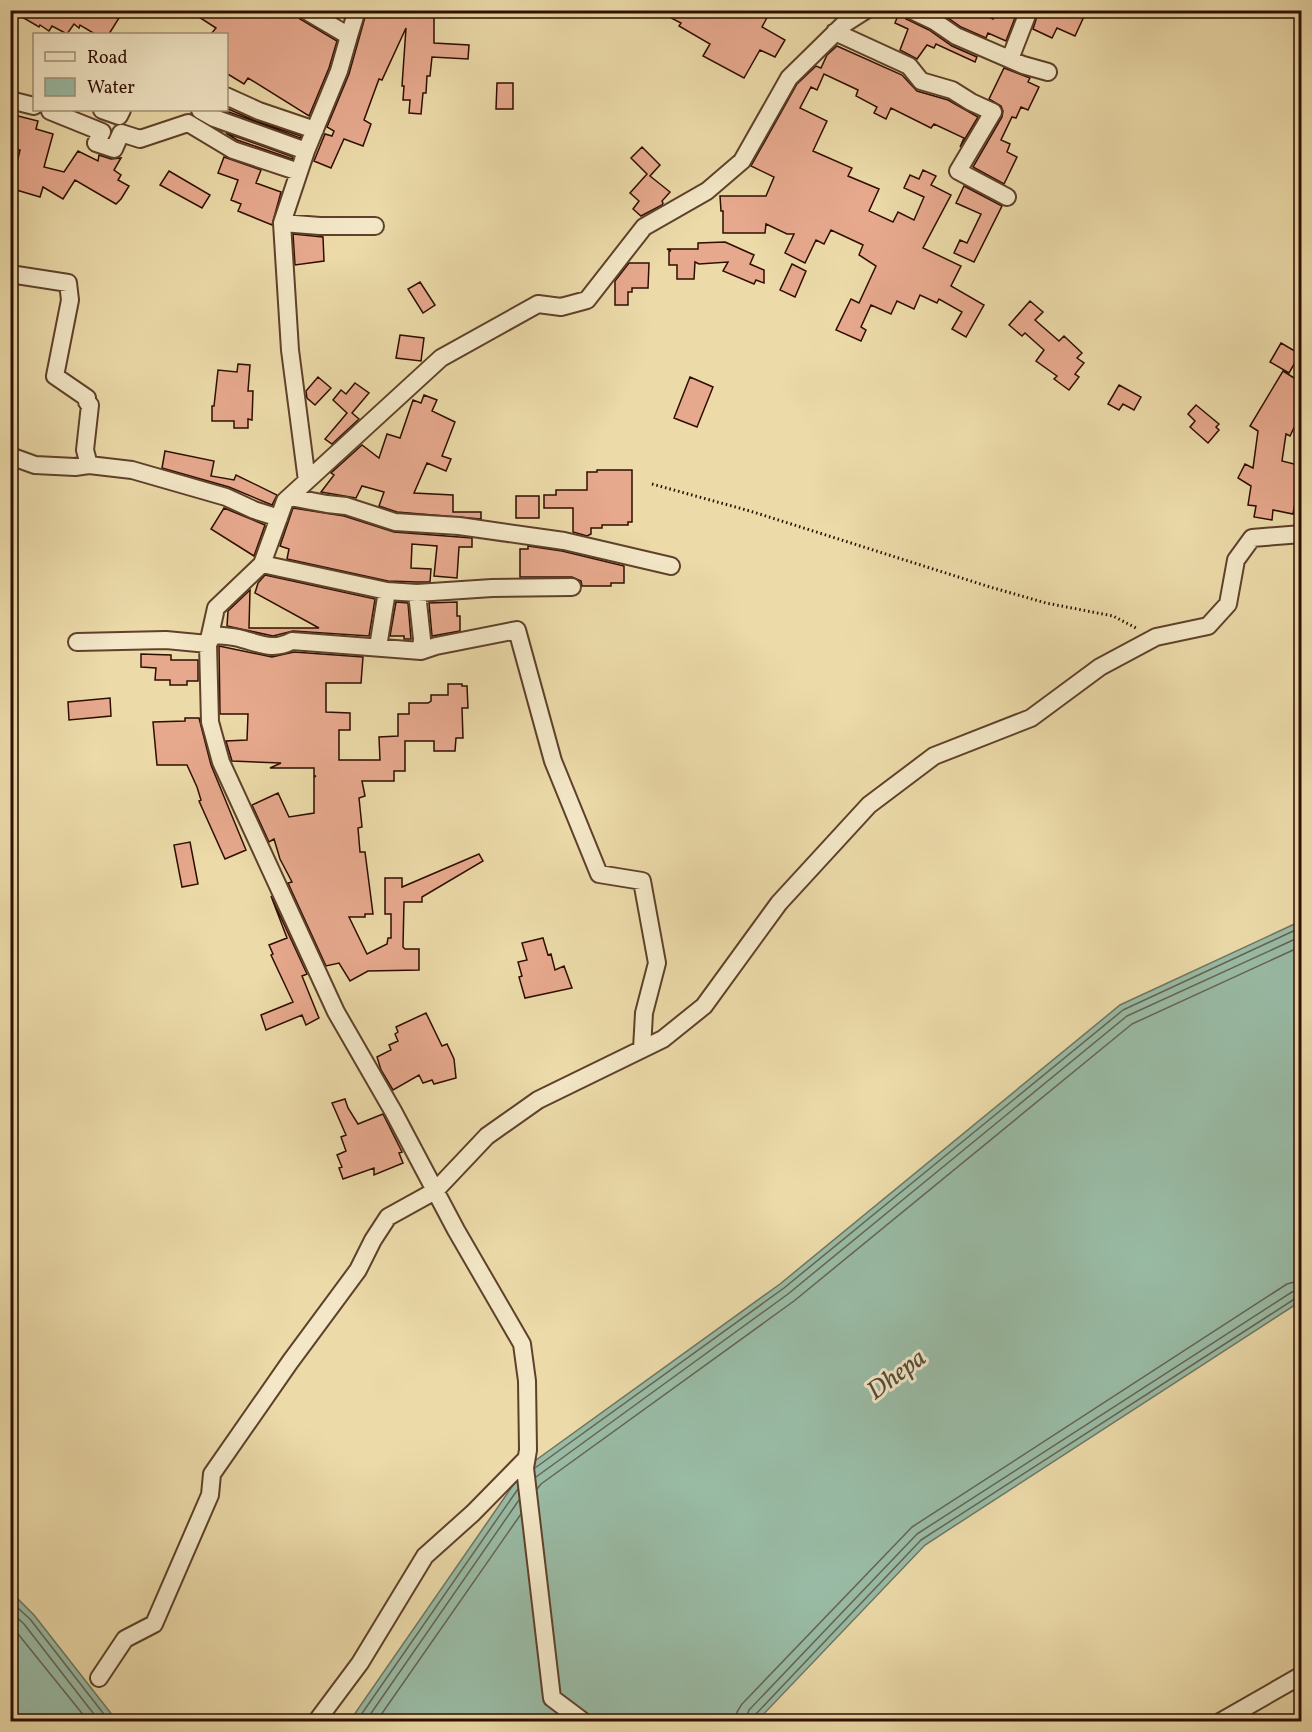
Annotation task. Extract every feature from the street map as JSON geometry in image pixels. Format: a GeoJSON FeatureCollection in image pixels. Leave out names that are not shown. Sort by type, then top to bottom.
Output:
{"type":"FeatureCollection","features":[{"type":"Feature","properties":{"kind":"street"},"geometry":{"type":"LineString","coordinates":[[305,10],[349,36]]}},
{"type":"Feature","properties":{"kind":"street"},"geometry":{"type":"LineString","coordinates":[[307,481],[290,350],[282,223],[306,151],[339,71],[357,10]]}},
{"type":"Feature","properties":{"kind":"street"},"geometry":{"type":"LineString","coordinates":[[584,1722],[552,1698],[525,1468],[528,1450],[527,1380],[522,1344],[336,1012],[221,762],[210,722],[208,644],[216,608],[262,564],[285,501],[290,496],[441,358],[538,304],[561,307],[587,300],[644,227],[707,191],[742,161],[789,78],[844,24],[866,10]]}},
{"type":"Feature","properties":{"kind":"street"},"geometry":{"type":"LineString","coordinates":[[911,10],[934,21],[956,36],[1048,72]]}},
{"type":"Feature","properties":{"kind":"street"},"geometry":{"type":"LineString","coordinates":[[1010,59],[1029,10]]}},
{"type":"Feature","properties":{"kind":"street"},"geometry":{"type":"LineString","coordinates":[[835,32],[909,66],[921,81],[952,90],[993,112],[958,171],[1006,196]]}},
{"type":"Feature","properties":{"kind":"street"},"geometry":{"type":"LineString","coordinates":[[228,97],[260,111],[315,130]]}},
{"type":"Feature","properties":{"kind":"street"},"geometry":{"type":"LineString","coordinates":[[10,100],[33,106]]}},
{"type":"Feature","properties":{"kind":"street"},"geometry":{"type":"LineString","coordinates":[[50,111],[102,132],[96,142],[114,149],[121,133],[140,139],[188,123],[233,150],[299,172]]}},
{"type":"Feature","properties":{"kind":"street"},"geometry":{"type":"LineString","coordinates":[[105,111],[119,116],[122,111]]}},
{"type":"Feature","properties":{"kind":"street"},"geometry":{"type":"LineString","coordinates":[[202,111],[214,118],[306,151]]}},
{"type":"Feature","properties":{"kind":"street"},"geometry":{"type":"LineString","coordinates":[[282,223],[375,226]]}},
{"type":"Feature","properties":{"kind":"street"},"geometry":{"type":"LineString","coordinates":[[10,274],[68,283],[70,300],[56,376],[87,398],[90,405],[85,450],[89,465]]}},
{"type":"Feature","properties":{"kind":"street"},"geometry":{"type":"LineString","coordinates":[[10,456],[35,465],[75,467],[89,465],[132,470],[189,485],[279,518]]}},
{"type":"Feature","properties":{"kind":"street"},"geometry":{"type":"LineString","coordinates":[[290,496],[346,506],[395,522],[450,525],[564,541],[671,566]]}},
{"type":"Feature","properties":{"kind":"street"},"geometry":{"type":"LineString","coordinates":[[99,1678],[125,1639],[154,1624],[210,1495],[212,1474],[358,1270],[388,1217],[435,1191],[487,1136],[538,1100],[663,1039],[704,1006],[779,903],[869,805],[934,756],[1030,718],[1100,667],[1156,638],[1208,626],[1228,604],[1236,560],[1252,538],[1302,534]]}},
{"type":"Feature","properties":{"kind":"street"},"geometry":{"type":"LineString","coordinates":[[262,564],[387,591],[417,593],[492,588],[572,587]]}},
{"type":"Feature","properties":{"kind":"street"},"geometry":{"type":"LineString","coordinates":[[378,647],[387,591]]}},
{"type":"Feature","properties":{"kind":"street"},"geometry":{"type":"LineString","coordinates":[[417,593],[422,639],[421,651]]}},
{"type":"Feature","properties":{"kind":"street"},"geometry":{"type":"LineString","coordinates":[[208,644],[213,635],[241,639],[259,645],[282,646],[292,641],[421,651],[517,630],[553,761],[599,874],[642,881],[657,963],[644,1013],[642,1049]]}},
{"type":"Feature","properties":{"kind":"street"},"geometry":{"type":"LineString","coordinates":[[77,642],[166,640],[208,644]]}},
{"type":"Feature","properties":{"kind":"street"},"geometry":{"type":"LineString","coordinates":[[316,1722],[360,1663],[425,1556],[473,1513],[526,1459]]}},
{"type":"Feature","properties":{"kind":"street"},"geometry":{"type":"LineString","coordinates":[[1220,1722],[1302,1675]]}},
{"type":"Feature","properties":{"kind":"path"},"geometry":{"type":"LineString","coordinates":[[652,484],[750,511],[990,587],[1046,603],[1113,616],[1156,638]]}},
{"type":"Feature","properties":{"kind":"water","name":"Dhepa"},"geometry":{"type":"Polygon","coordinates":[[[1301,921],[1301,1301],[925,1545],[757,1721],[349,1722],[525,1468],[780,1284],[1120,1005],[1301,921]]]}},
{"type":"Feature","properties":{"kind":"water"},"geometry":{"type":"Polygon","coordinates":[[[11,1592],[34,1615],[117,1721],[11,1721],[11,1592]]]}},
{"type":"Feature","properties":{"kind":"building"},"geometry":{"type":"Polygon","coordinates":[[[10,10],[124,10],[110,33],[93,33],[74,24],[68,33],[52,26],[49,31],[40,25],[39,27],[10,10]]]}},
{"type":"Feature","properties":{"kind":"building"},"geometry":{"type":"Polygon","coordinates":[[[188,10],[295,10],[300,19],[337,41],[329,68],[309,116],[248,78],[244,84],[228,74],[228,33],[212,33],[216,28],[188,10]]]}},
{"type":"Feature","properties":{"kind":"building"},"geometry":{"type":"Polygon","coordinates":[[[367,10],[434,12],[434,43],[469,45],[468,59],[432,57],[430,76],[427,76],[426,93],[423,93],[421,114],[409,113],[410,100],[403,100],[404,86],[402,86],[406,28],[382,80],[379,79],[364,120],[371,124],[363,146],[344,139],[331,168],[314,161],[325,134],[332,136],[334,131],[327,127],[349,74],[367,10]]]}},
{"type":"Feature","properties":{"kind":"building"},"geometry":{"type":"Polygon","coordinates":[[[656,10],[771,10],[762,27],[785,40],[775,57],[760,50],[744,78],[703,56],[710,44],[679,26],[681,23],[656,10]]]}},
{"type":"Feature","properties":{"kind":"building"},"geometry":{"type":"Polygon","coordinates":[[[900,10],[906,19],[929,30],[952,46],[977,57],[975,62],[936,44],[934,48],[927,45],[917,59],[900,50],[908,29],[895,23],[900,10]]]}},
{"type":"Feature","properties":{"kind":"building"},"geometry":{"type":"Polygon","coordinates":[[[946,10],[974,10],[993,19],[996,12],[994,10],[1018,10],[1006,41],[988,33],[986,38],[961,27],[944,15],[946,10]]]}},
{"type":"Feature","properties":{"kind":"building"},"geometry":{"type":"Polygon","coordinates":[[[1039,10],[1087,10],[1075,36],[1057,28],[1052,38],[1033,29],[1039,10]]]}},
{"type":"Feature","properties":{"kind":"building"},"geometry":{"type":"Polygon","coordinates":[[[837,46],[902,75],[917,91],[948,100],[978,117],[960,147],[964,138],[934,124],[931,128],[891,108],[886,119],[874,113],[877,107],[856,96],[858,90],[824,74],[817,90],[811,87],[800,108],[827,121],[813,151],[852,168],[848,176],[879,189],[869,211],[893,222],[898,212],[914,220],[924,197],[904,188],[910,175],[919,179],[923,170],[936,176],[931,185],[951,195],[923,248],[961,266],[951,286],[984,305],[966,337],[952,329],[962,312],[939,299],[937,303],[920,295],[914,309],[897,301],[891,314],[871,305],[861,327],[866,330],[861,341],[836,330],[851,299],[859,303],[876,266],[859,255],[863,245],[831,230],[824,244],[816,240],[805,263],[785,253],[794,234],[787,234],[766,224],[765,233],[723,233],[720,196],[766,196],[774,177],[751,166],[797,84],[816,66],[821,68],[827,55],[837,46]]]}},
{"type":"Feature","properties":{"kind":"building"},"geometry":{"type":"Polygon","coordinates":[[[1004,68],[1030,78],[1028,82],[1039,87],[1028,110],[1021,107],[1016,118],[1012,117],[1001,140],[1010,144],[1007,152],[1017,157],[1004,184],[973,167],[1002,117],[1001,106],[989,99],[1004,68]]]}},
{"type":"Feature","properties":{"kind":"building"},"geometry":{"type":"Polygon","coordinates":[[[497,83],[513,83],[513,109],[496,109],[497,83]]]}},
{"type":"Feature","properties":{"kind":"building"},"geometry":{"type":"Polygon","coordinates":[[[228,109],[301,136],[300,138],[226,111],[228,109]]]}},
{"type":"Feature","properties":{"kind":"building"},"geometry":{"type":"Polygon","coordinates":[[[10,114],[38,121],[36,129],[53,134],[44,167],[64,172],[78,151],[98,161],[99,155],[111,159],[121,158],[114,170],[121,175],[118,180],[129,186],[121,199],[116,204],[75,180],[63,199],[43,187],[40,197],[13,189],[20,150],[10,148],[10,114]]]}},
{"type":"Feature","properties":{"kind":"building"},"geometry":{"type":"Polygon","coordinates":[[[226,133],[293,157],[292,159],[237,140],[226,133]]]}},
{"type":"Feature","properties":{"kind":"building"},"geometry":{"type":"Polygon","coordinates":[[[642,147],[660,165],[650,176],[670,192],[662,201],[662,205],[641,216],[633,209],[639,201],[630,193],[647,174],[631,158],[642,147]]]}},
{"type":"Feature","properties":{"kind":"building"},"geometry":{"type":"Polygon","coordinates":[[[224,157],[261,170],[256,183],[281,192],[272,225],[238,211],[241,204],[231,200],[238,180],[218,173],[224,157]]]}},
{"type":"Feature","properties":{"kind":"building"},"geometry":{"type":"Polygon","coordinates":[[[169,171],[210,195],[202,208],[160,185],[169,171]]]}},
{"type":"Feature","properties":{"kind":"building"},"geometry":{"type":"Polygon","coordinates":[[[964,186],[1002,206],[974,262],[954,253],[960,240],[967,243],[981,214],[956,203],[964,186]]]}},
{"type":"Feature","properties":{"kind":"building"},"geometry":{"type":"Polygon","coordinates":[[[293,234],[323,237],[324,261],[295,265],[293,234]]]}},
{"type":"Feature","properties":{"kind":"building"},"geometry":{"type":"Polygon","coordinates":[[[725,242],[754,255],[750,264],[764,270],[764,283],[756,280],[754,284],[723,271],[728,262],[699,264],[695,262],[694,279],[677,279],[677,265],[669,265],[669,251],[671,251],[667,249],[698,249],[698,243],[725,242]]]}},
{"type":"Feature","properties":{"kind":"building"},"geometry":{"type":"Polygon","coordinates":[[[629,263],[649,263],[648,288],[632,288],[632,292],[628,292],[628,305],[615,305],[615,281],[629,263]]]}},
{"type":"Feature","properties":{"kind":"building"},"geometry":{"type":"Polygon","coordinates":[[[792,264],[806,271],[795,297],[780,290],[792,264]]]}},
{"type":"Feature","properties":{"kind":"building"},"geometry":{"type":"Polygon","coordinates":[[[420,282],[435,305],[423,313],[408,289],[420,282]]]}},
{"type":"Feature","properties":{"kind":"building"},"geometry":{"type":"Polygon","coordinates":[[[1030,301],[1043,312],[1035,320],[1059,341],[1064,336],[1082,353],[1077,358],[1084,363],[1075,374],[1079,377],[1069,390],[1054,379],[1057,376],[1036,361],[1044,350],[1025,333],[1022,336],[1009,325],[1030,301]]]}},
{"type":"Feature","properties":{"kind":"building"},"geometry":{"type":"Polygon","coordinates":[[[400,335],[424,338],[421,361],[396,358],[400,335]]]}},
{"type":"Feature","properties":{"kind":"building"},"geometry":{"type":"Polygon","coordinates":[[[1281,343],[1300,354],[1289,373],[1270,362],[1281,343]]]}},
{"type":"Feature","properties":{"kind":"building"},"geometry":{"type":"Polygon","coordinates":[[[238,364],[250,365],[248,391],[253,391],[252,420],[248,419],[248,428],[234,428],[234,421],[212,421],[218,370],[237,372],[238,364]]]}},
{"type":"Feature","properties":{"kind":"building"},"geometry":{"type":"Polygon","coordinates":[[[1283,371],[1302,383],[1302,411],[1290,436],[1286,434],[1282,461],[1302,466],[1293,514],[1273,510],[1272,520],[1254,517],[1256,506],[1248,505],[1251,486],[1238,478],[1245,464],[1253,468],[1258,431],[1250,426],[1283,371]]]}},
{"type":"Feature","properties":{"kind":"building"},"geometry":{"type":"Polygon","coordinates":[[[318,377],[331,388],[315,405],[307,398],[306,391],[318,377]]]}},
{"type":"Feature","properties":{"kind":"building"},"geometry":{"type":"Polygon","coordinates":[[[690,377],[713,387],[697,427],[674,418],[690,377]]]}},
{"type":"Feature","properties":{"kind":"building"},"geometry":{"type":"Polygon","coordinates":[[[355,383],[369,393],[352,413],[359,419],[332,444],[325,439],[347,413],[333,400],[341,390],[346,394],[355,383]]]}},
{"type":"Feature","properties":{"kind":"building"},"geometry":{"type":"Polygon","coordinates":[[[1119,385],[1141,397],[1134,410],[1123,404],[1119,410],[1108,404],[1119,385]]]}},
{"type":"Feature","properties":{"kind":"building"},"geometry":{"type":"Polygon","coordinates":[[[424,395],[437,400],[432,411],[455,422],[442,456],[451,459],[446,471],[427,463],[414,493],[453,495],[453,512],[481,512],[481,519],[397,512],[379,506],[384,492],[362,486],[356,498],[321,492],[334,475],[331,473],[362,445],[379,458],[387,434],[400,438],[413,400],[421,403],[424,395]]]}},
{"type":"Feature","properties":{"kind":"building"},"geometry":{"type":"Polygon","coordinates":[[[1196,405],[1219,424],[1216,427],[1219,430],[1208,443],[1190,427],[1195,421],[1188,414],[1196,405]]]}},
{"type":"Feature","properties":{"kind":"building"},"geometry":{"type":"Polygon","coordinates":[[[165,451],[214,461],[211,476],[234,480],[236,475],[277,495],[272,505],[229,487],[162,468],[165,451]]]}},
{"type":"Feature","properties":{"kind":"building"},"geometry":{"type":"Polygon","coordinates":[[[597,470],[632,470],[632,522],[628,522],[628,525],[602,525],[602,528],[591,528],[591,534],[587,536],[573,532],[573,508],[544,508],[544,495],[556,495],[556,490],[587,490],[587,472],[597,472],[597,470]]]}},
{"type":"Feature","properties":{"kind":"building"},"geometry":{"type":"Polygon","coordinates":[[[516,496],[539,496],[539,518],[516,518],[516,496]]]}},
{"type":"Feature","properties":{"kind":"building"},"geometry":{"type":"Polygon","coordinates":[[[224,508],[265,525],[254,556],[211,529],[224,508]]]}},
{"type":"Feature","properties":{"kind":"building"},"geometry":{"type":"Polygon","coordinates":[[[293,508],[344,516],[394,532],[472,538],[472,547],[459,547],[457,578],[434,576],[437,546],[412,544],[411,568],[431,569],[430,582],[388,581],[287,559],[289,549],[280,546],[293,508]]]}},
{"type":"Feature","properties":{"kind":"building"},"geometry":{"type":"Polygon","coordinates":[[[528,546],[562,551],[624,566],[624,583],[611,583],[611,586],[582,586],[581,581],[572,577],[520,577],[520,549],[528,549],[528,546]]]}},
{"type":"Feature","properties":{"kind":"building"},"geometry":{"type":"Polygon","coordinates":[[[265,575],[375,599],[369,636],[293,631],[273,636],[227,626],[228,611],[250,590],[249,628],[319,628],[255,593],[258,583],[265,575]]]}},
{"type":"Feature","properties":{"kind":"building"},"geometry":{"type":"Polygon","coordinates":[[[396,602],[408,603],[411,639],[404,639],[404,636],[390,636],[396,602]]]}},
{"type":"Feature","properties":{"kind":"building"},"geometry":{"type":"Polygon","coordinates":[[[457,602],[460,631],[432,636],[429,603],[457,602]]]}},
{"type":"Feature","properties":{"kind":"building"},"geometry":{"type":"Polygon","coordinates":[[[219,646],[272,657],[294,652],[363,657],[361,683],[326,683],[326,712],[350,713],[350,730],[339,730],[339,760],[380,760],[379,737],[398,736],[398,714],[409,714],[409,703],[428,703],[431,701],[431,695],[448,695],[448,684],[467,686],[468,708],[462,708],[463,738],[456,738],[455,751],[434,751],[434,741],[405,741],[405,771],[394,771],[394,781],[362,781],[365,796],[359,798],[362,827],[358,828],[360,852],[365,852],[373,914],[365,914],[365,917],[349,917],[367,954],[387,944],[388,938],[391,938],[391,914],[385,914],[385,878],[402,878],[402,887],[479,854],[483,861],[422,897],[422,902],[404,902],[403,947],[419,949],[419,970],[368,971],[350,981],[339,963],[326,966],[288,883],[292,882],[280,859],[274,839],[269,842],[252,805],[278,793],[289,817],[314,813],[314,777],[316,776],[314,776],[314,768],[270,768],[281,763],[232,761],[226,741],[247,740],[248,714],[220,714],[219,646]]]}},
{"type":"Feature","properties":{"kind":"building"},"geometry":{"type":"Polygon","coordinates":[[[141,654],[171,655],[171,660],[198,660],[198,681],[187,681],[187,685],[170,685],[170,680],[155,680],[156,668],[141,667],[141,654]]]}},
{"type":"Feature","properties":{"kind":"building"},"geometry":{"type":"Polygon","coordinates":[[[110,698],[111,716],[69,720],[68,702],[110,698]]]}},
{"type":"Feature","properties":{"kind":"building"},"geometry":{"type":"Polygon","coordinates":[[[185,718],[199,718],[211,765],[246,850],[225,859],[199,801],[201,800],[197,787],[187,765],[157,765],[153,722],[185,721],[185,718]]]}},
{"type":"Feature","properties":{"kind":"building"},"geometry":{"type":"Polygon","coordinates":[[[190,842],[198,884],[182,887],[174,845],[190,842]]]}},
{"type":"Feature","properties":{"kind":"building"},"geometry":{"type":"Polygon","coordinates":[[[271,896],[307,974],[302,976],[319,1018],[306,1025],[302,1015],[266,1030],[261,1015],[293,1002],[271,955],[273,954],[269,945],[287,938],[271,896]]]}},
{"type":"Feature","properties":{"kind":"building"},"geometry":{"type":"Polygon","coordinates":[[[543,938],[548,955],[551,954],[555,970],[564,966],[572,988],[525,998],[519,977],[522,976],[518,962],[527,960],[522,943],[543,938]]]}},
{"type":"Feature","properties":{"kind":"building"},"geometry":{"type":"Polygon","coordinates":[[[426,1013],[442,1046],[447,1044],[454,1059],[456,1078],[434,1084],[432,1080],[423,1083],[419,1075],[393,1090],[381,1070],[377,1057],[391,1050],[389,1045],[398,1041],[395,1034],[398,1032],[396,1027],[426,1013]]]}},
{"type":"Feature","properties":{"kind":"building"},"geometry":{"type":"Polygon","coordinates":[[[345,1099],[358,1124],[383,1114],[402,1152],[399,1153],[403,1163],[374,1175],[374,1168],[343,1179],[339,1168],[342,1167],[337,1155],[346,1151],[341,1137],[346,1135],[332,1103],[345,1099]]]}}]}
